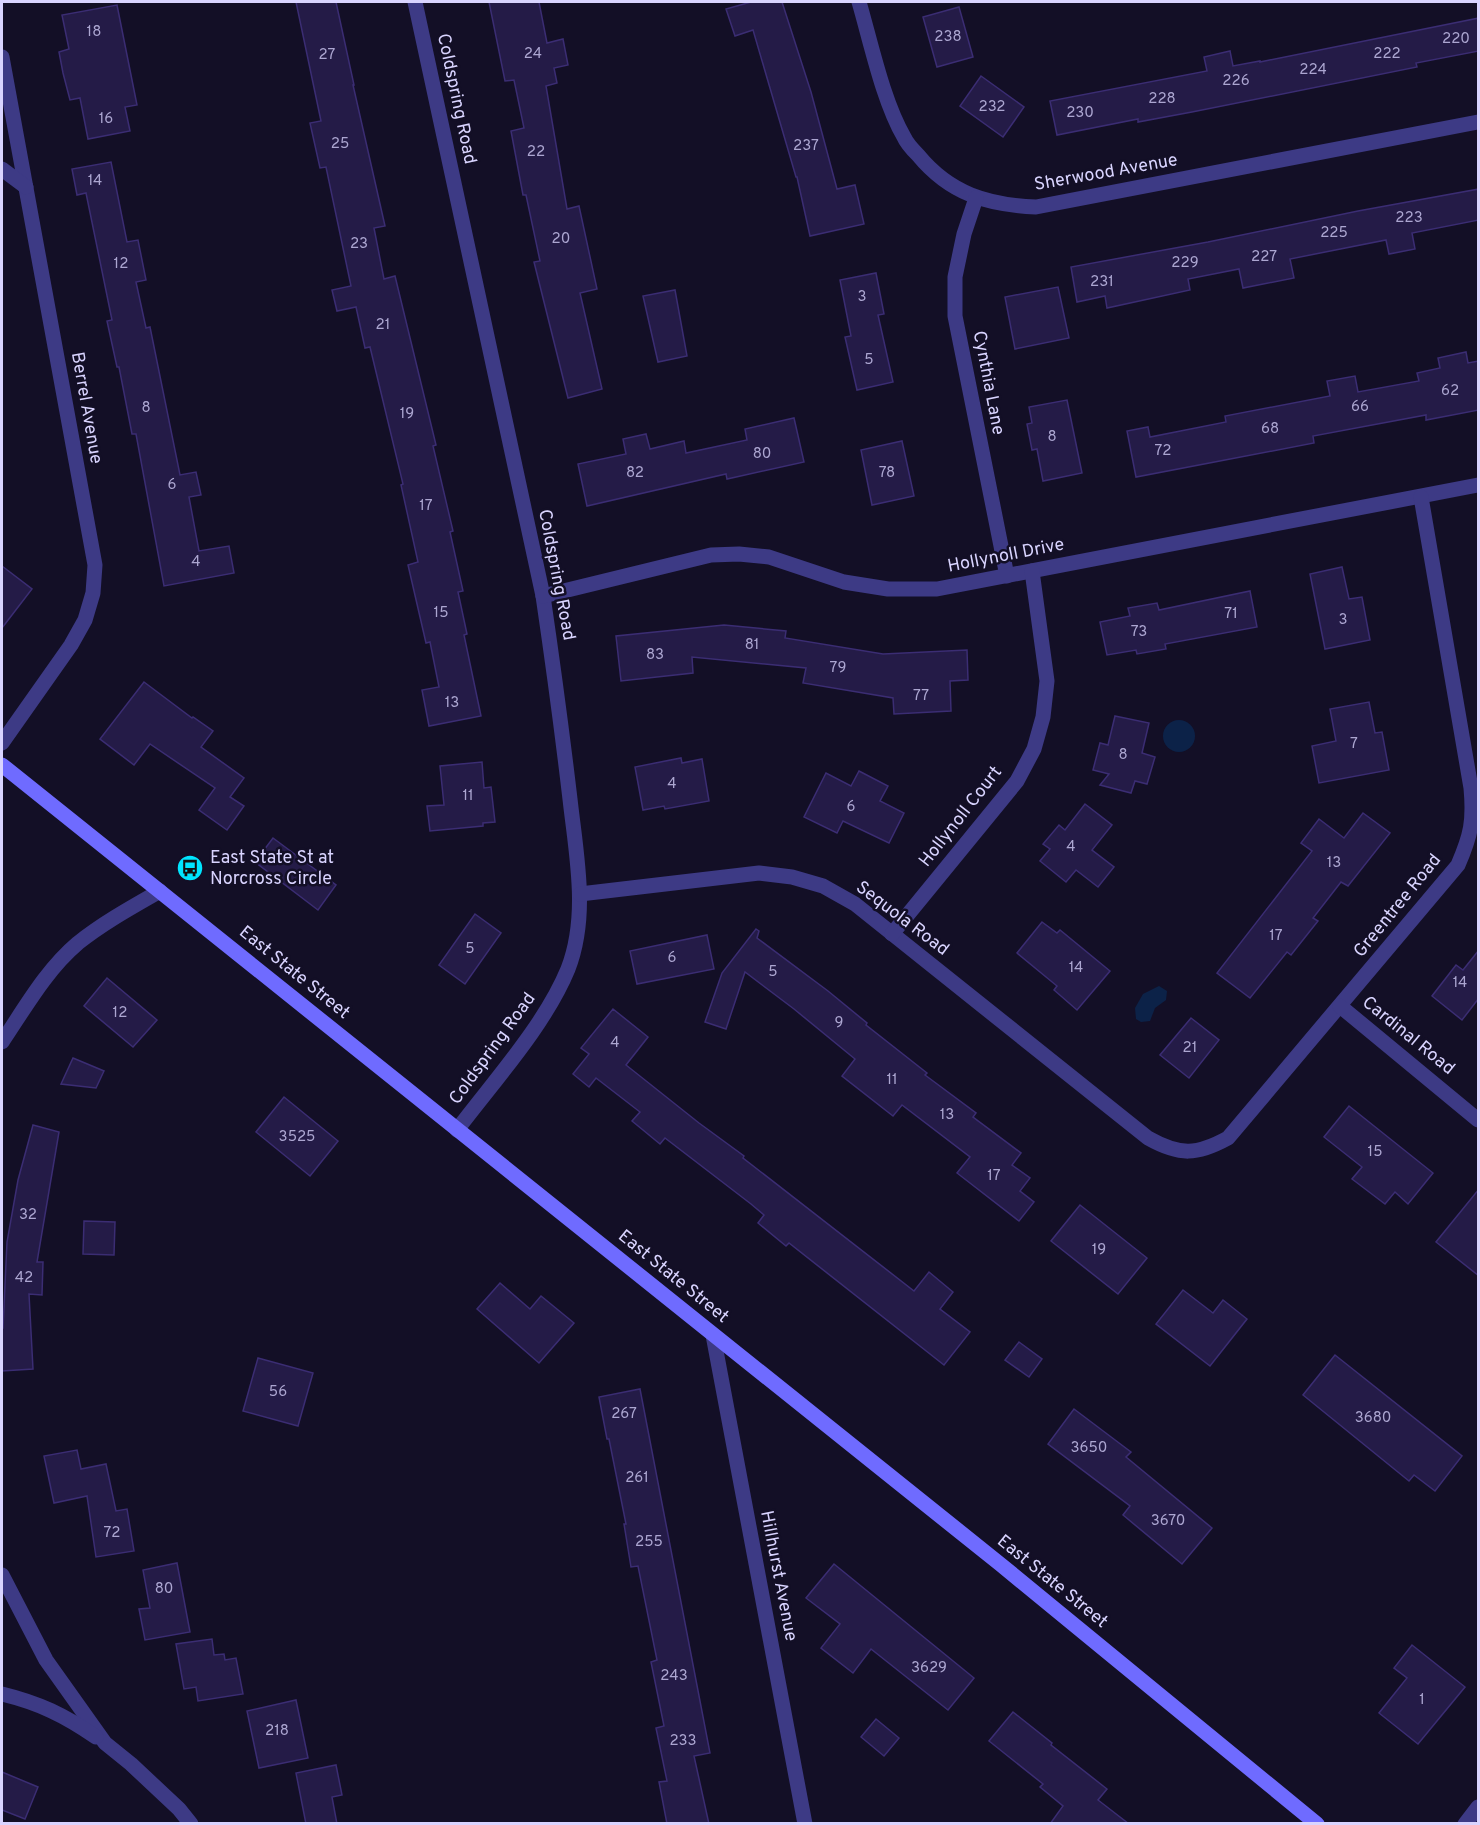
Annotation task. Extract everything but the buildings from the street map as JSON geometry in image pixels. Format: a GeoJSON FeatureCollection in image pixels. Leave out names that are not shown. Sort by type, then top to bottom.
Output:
{"type":"FeatureCollection","features":[{"type":"Feature","properties":{"kind":"street","name":"Coldspring Road"},"geometry":{"type":"LineString","coordinates":[[415,2],[543,596],[558,696],[580,894],[577,933],[568,968],[551,1004],[457,1130]]}},
{"type":"Feature","properties":{"kind":"street","name":"Sherwood Avenue"},"geometry":{"type":"LineString","coordinates":[[859,2],[891,109],[904,138],[927,166],[949,185],[976,198],[1007,206],[1036,207],[1479,122]]}},
{"type":"Feature","properties":{"kind":"street","name":"Berrel Avenue"},"geometry":{"type":"LineString","coordinates":[[2,57],[95,565],[93,593],[85,620],[71,645],[2,743]]}},
{"type":"Feature","properties":{"kind":"street"},"geometry":{"type":"LineString","coordinates":[[2,169],[26,188]]}},
{"type":"Feature","properties":{"kind":"street","name":"Cynthia Lane"},"geometry":{"type":"LineString","coordinates":[[976,198],[964,234],[955,277],[955,316],[1007,576]]}},
{"type":"Feature","properties":{"kind":"street","name":"Hollynoll Drive"},"geometry":{"type":"LineString","coordinates":[[543,596],[711,555],[739,554],[769,557],[844,582],[888,589],[937,589],[1479,485]]}},
{"type":"Feature","properties":{"kind":"street","name":"Greentree Road"},"geometry":{"type":"LineString","coordinates":[[1148,1138],[1167,1149],[1188,1152],[1209,1149],[1228,1138],[1458,865],[1469,839],[1474,812],[1421,497]]}},
{"type":"Feature","properties":{"kind":"street","name":"Hollynoll Court"},"geometry":{"type":"LineString","coordinates":[[892,934],[1017,781],[1034,749],[1044,717],[1047,681],[1032,571]]}},
{"type":"Feature","properties":{"kind":"street","name":"East State Street"},"geometry":{"type":"LineString","coordinates":[[2,765],[1000,1564],[1317,1824]]}},
{"type":"Feature","properties":{"kind":"street","name":"Sequola Road"},"geometry":{"type":"LineString","coordinates":[[580,894],[759,873],[792,877],[824,886],[855,904],[1148,1138]]}},
{"type":"Feature","properties":{"kind":"street"},"geometry":{"type":"LineString","coordinates":[[2,1041],[46,977],[77,944],[113,918],[160,891]]}},
{"type":"Feature","properties":{"kind":"street","name":"Cardinal Road"},"geometry":{"type":"LineString","coordinates":[[1340,1006],[1479,1120]]}},
{"type":"Feature","properties":{"kind":"street","name":"Hillhurst Avenue"},"geometry":{"type":"LineString","coordinates":[[713,1335],[805,1824]]}},
{"type":"Feature","properties":{"kind":"street"},"geometry":{"type":"LineString","coordinates":[[2,1575],[46,1660],[105,1743]]}},
{"type":"Feature","properties":{"kind":"street"},"geometry":{"type":"LineString","coordinates":[[2,1694],[30,1701],[69,1718],[131,1764],[179,1809],[191,1824]]}},
{"type":"Feature","properties":{"kind":"street"},"geometry":{"type":"LineString","coordinates":[[1465,1824],[1479,1807]]}},
{"type":"Feature","properties":{"kind":"water"},"geometry":{"type":"Polygon","coordinates":[[[1179,720],[1190,725],[1195,736],[1190,747],[1179,752],[1168,747],[1163,736],[1168,725],[1179,720]]]}},
{"type":"Feature","properties":{"kind":"water"},"geometry":{"type":"Polygon","coordinates":[[[1159,986],[1167,991],[1166,1000],[1155,1008],[1150,1021],[1141,1022],[1136,1019],[1135,1008],[1143,994],[1159,986]]]}},
{"type":"Feature","properties":{"kind":"place","name":"East State St at Norcross Circle"},"geometry":{"type":"Point","coordinates":[190,868]}}]}
